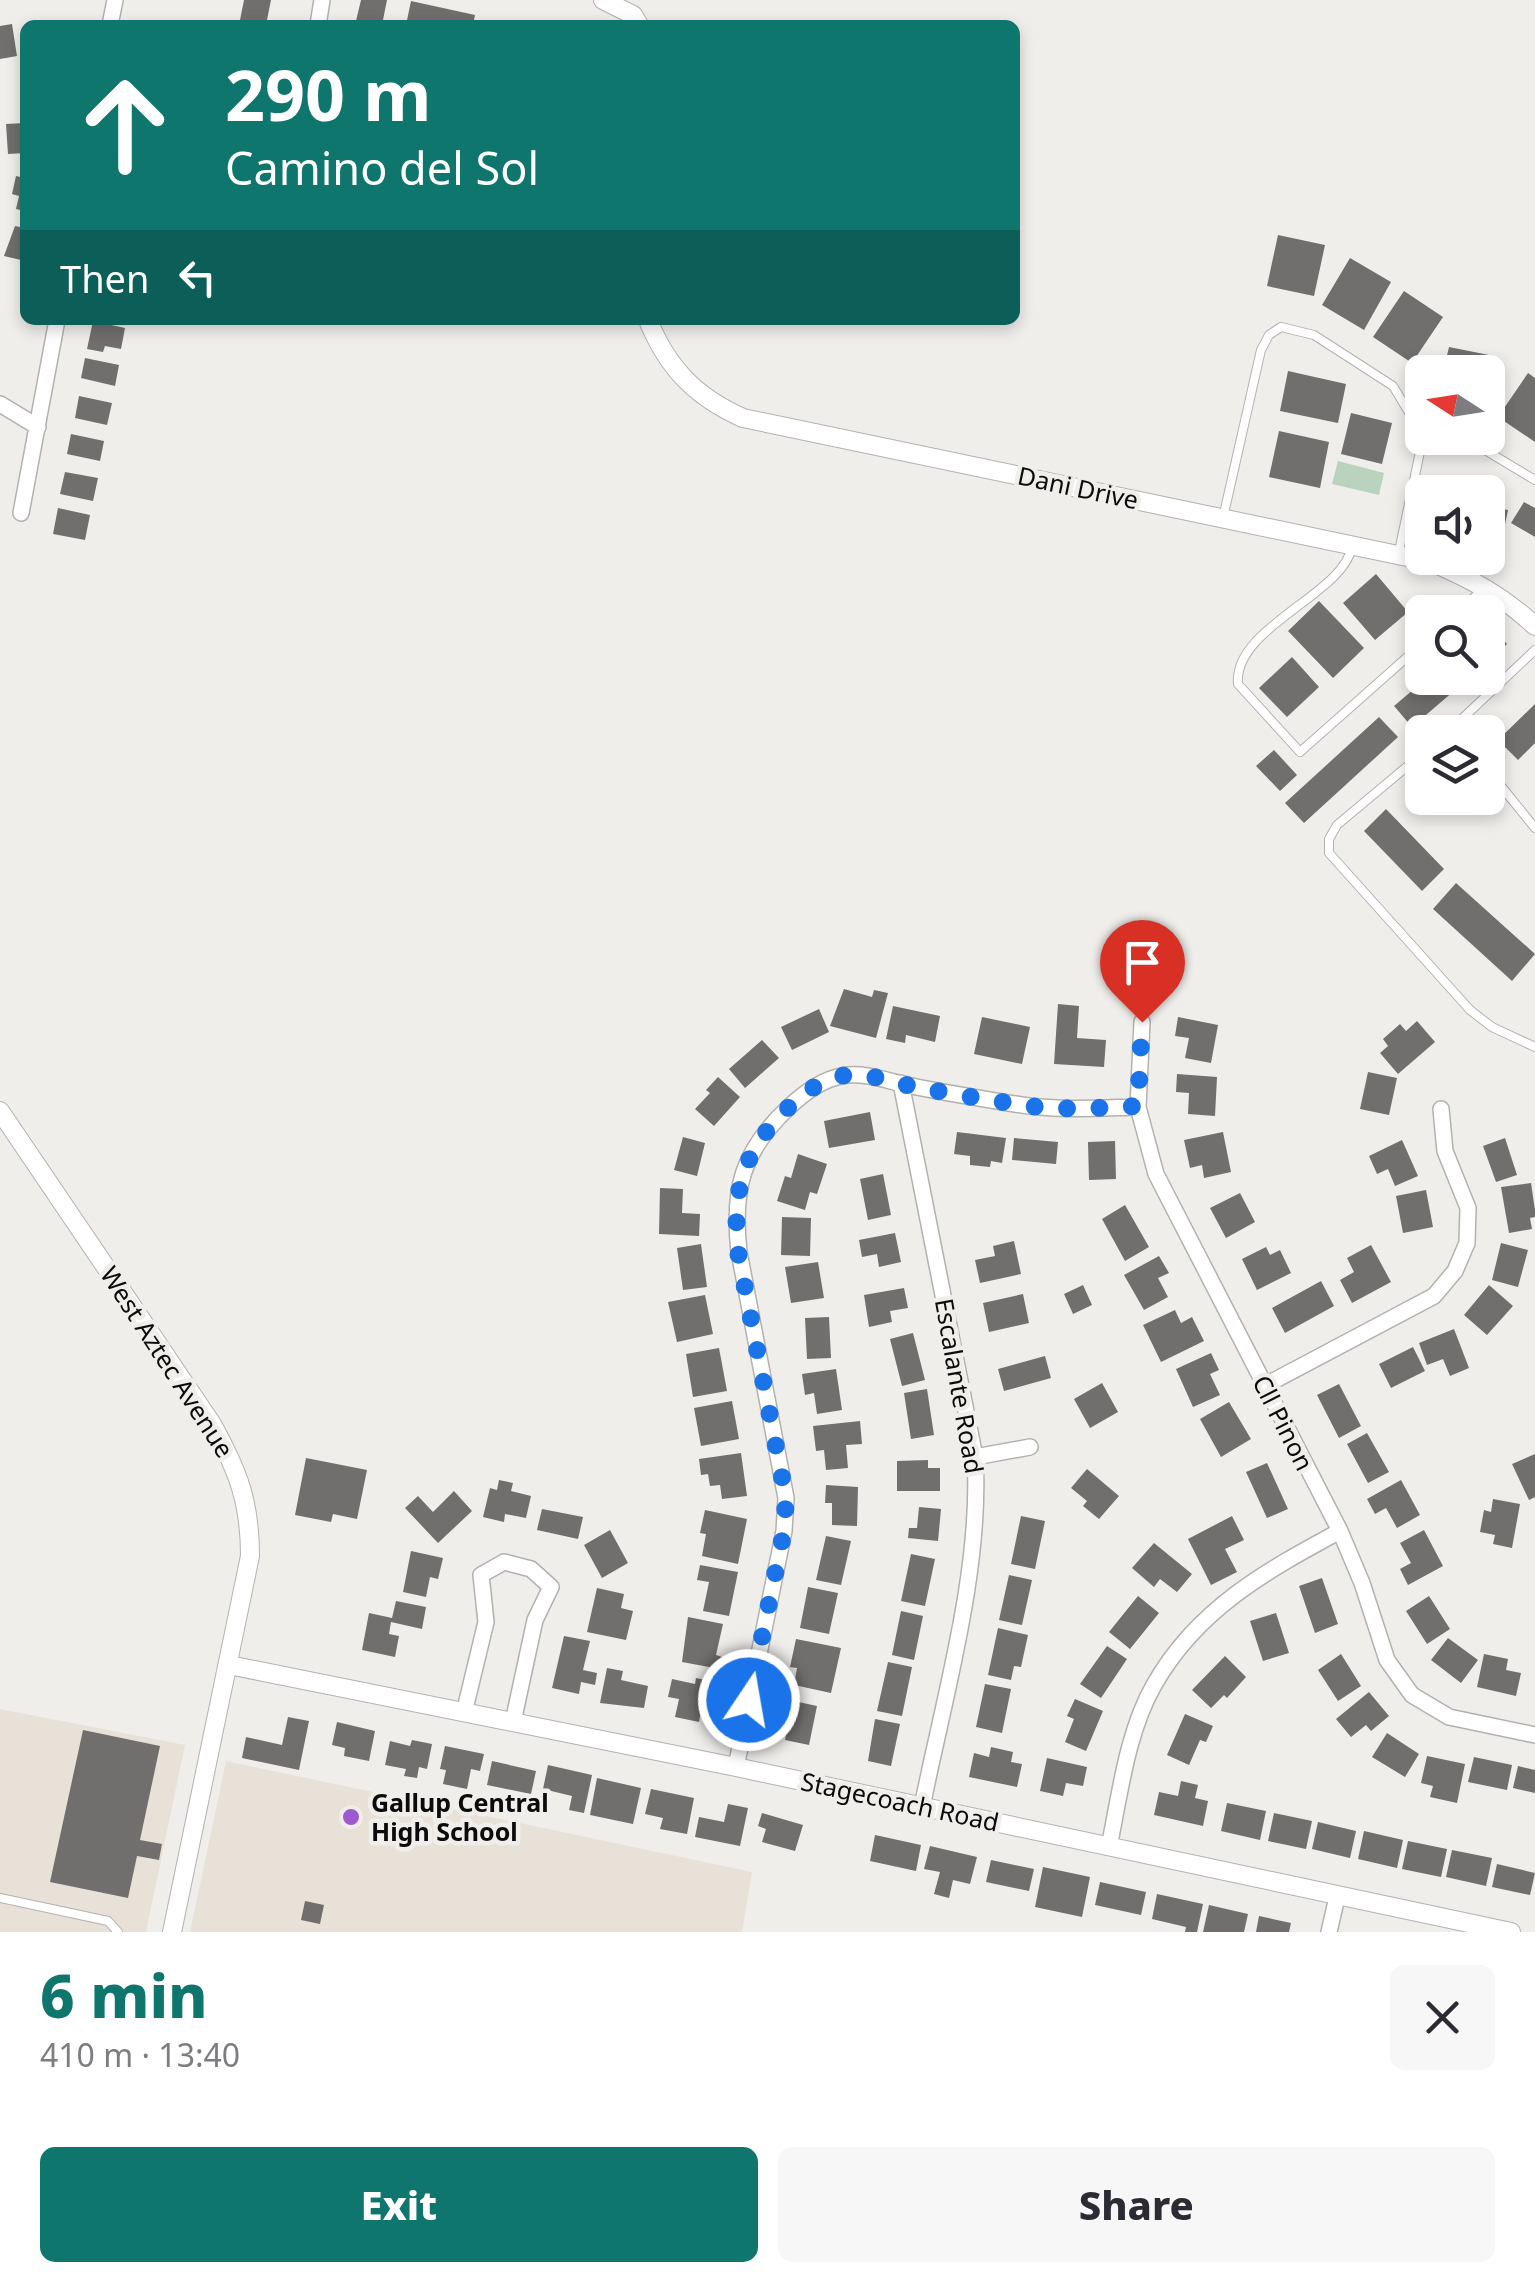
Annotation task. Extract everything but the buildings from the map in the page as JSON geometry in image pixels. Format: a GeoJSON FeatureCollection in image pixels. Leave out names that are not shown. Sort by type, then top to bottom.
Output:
{"type":"FeatureCollection","features":[{"type":"Feature","properties":{"kind":"street"},"geometry":{"type":"LineString","coordinates":[[603,0],[636,20]]}},
{"type":"Feature","properties":{"kind":"street"},"geometry":{"type":"LineString","coordinates":[[21,513],[57,325]]}},
{"type":"Feature","properties":{"kind":"street","name":"Dani Drive"},"geometry":{"type":"LineString","coordinates":[[650,325],[658,345],[686,382],[712,404],[743,418],[1431,562],[1485,587],[1533,622]]}},
{"type":"Feature","properties":{"kind":"street"},"geometry":{"type":"LineString","coordinates":[[0,404],[38,427]]}},
{"type":"Feature","properties":{"kind":"street","name":"Cll Pinon"},"geometry":{"type":"LineString","coordinates":[[1142,1022],[1138,1106],[1156,1174],[1340,1531],[1387,1660],[1412,1695],[1449,1717],[1535,1736]]}},
{"type":"Feature","properties":{"kind":"street"},"geometry":{"type":"LineString","coordinates":[[736,1767],[784,1531],[786,1498],[738,1252],[735,1214],[740,1180],[754,1147],[769,1126],[800,1098],[823,1082],[845,1075],[872,1076],[1020,1105],[1077,1109],[1138,1106]]}},
{"type":"Feature","properties":{"kind":"street","name":"Escalante Road"},"geometry":{"type":"LineString","coordinates":[[902,1084],[975,1457],[978,1500],[972,1561],[922,1807]]}},
{"type":"Feature","properties":{"kind":"street"},"geometry":{"type":"LineString","coordinates":[[1264,1386],[1434,1296],[1454,1270],[1467,1243],[1468,1208],[1445,1151],[1441,1109]]}},
{"type":"Feature","properties":{"kind":"street","name":"West Aztec Avenue"},"geometry":{"type":"LineString","coordinates":[[0,1111],[212,1424],[240,1478],[250,1519],[250,1556],[172,1932]]}},
{"type":"Feature","properties":{"kind":"street"},"geometry":{"type":"LineString","coordinates":[[975,1457],[1030,1447]]}},
{"type":"Feature","properties":{"kind":"street"},"geometry":{"type":"LineString","coordinates":[[1109,1847],[1132,1742],[1153,1686],[1188,1637],[1220,1604],[1260,1574],[1340,1531]]}},
{"type":"Feature","properties":{"kind":"street"},"geometry":{"type":"LineString","coordinates":[[464,1713],[486,1622],[481,1574],[504,1562],[530,1569],[552,1587],[535,1620],[513,1722]]}},
{"type":"Feature","properties":{"kind":"street","name":"Stagecoach Road"},"geometry":{"type":"LineString","coordinates":[[229,1665],[736,1767],[1511,1932]]}},
{"type":"Feature","properties":{"kind":"street"},"geometry":{"type":"LineString","coordinates":[[1330,1932],[1337,1898]]}},
{"type":"Feature","properties":{"kind":"lane"},"geometry":{"type":"LineString","coordinates":[[1223,518],[1261,350],[1269,335],[1280,328],[1314,335],[1393,386],[1405,404]]}},
{"type":"Feature","properties":{"kind":"lane"},"geometry":{"type":"LineString","coordinates":[[1398,556],[1420,455]]}},
{"type":"Feature","properties":{"kind":"lane"},"geometry":{"type":"LineString","coordinates":[[1493,455],[1535,480]]}},
{"type":"Feature","properties":{"kind":"lane"},"geometry":{"type":"LineString","coordinates":[[1352,546],[1350,556],[1334,574],[1276,622],[1244,658],[1237,670],[1238,684],[1300,752],[1405,659]]}},
{"type":"Feature","properties":{"kind":"lane"},"geometry":{"type":"LineString","coordinates":[[1476,595],[1485,587]]}},
{"type":"Feature","properties":{"kind":"lane"},"geometry":{"type":"LineString","coordinates":[[1469,715],[1535,650]]}},
{"type":"Feature","properties":{"kind":"lane"},"geometry":{"type":"LineString","coordinates":[[1405,768],[1337,825],[1329,839],[1329,854],[1470,1010],[1492,1027],[1535,1046]]}},
{"type":"Feature","properties":{"kind":"lane"},"geometry":{"type":"LineString","coordinates":[[1505,791],[1535,828]]}},
{"type":"Feature","properties":{"kind":"lane"},"geometry":{"type":"LineString","coordinates":[[0,1898],[108,1921],[118,1932]]}},
{"type":"Feature","properties":{"kind":"shaded area"},"geometry":{"type":"Polygon","coordinates":[[[0,1709],[185,1745],[146,1932],[0,1932],[0,1709]]]}},
{"type":"Feature","properties":{"kind":"shaded area","name":"Gallup Central High School"},"geometry":{"type":"Polygon","coordinates":[[[226,1761],[752,1872],[742,1932],[190,1932],[226,1761]]]}},
{"type":"Feature","properties":{"kind":"green space"},"geometry":{"type":"Polygon","coordinates":[[[1338,461],[1384,473],[1379,495],[1332,484],[1338,461]]]}},
{"type":"Feature","properties":{"kind":"place","name":"Gallup Central High School"},"geometry":{"type":"Point","coordinates":[351,1817]}},
{"type":"Feature","properties":{"kind":"route"},"geometry":{"type":"LineString","coordinates":[[749,1700],[784,1531],[786,1498],[738,1252],[735,1214],[740,1180],[754,1147],[769,1126],[800,1098],[823,1082],[845,1075],[872,1076],[1020,1105],[1077,1109],[1138,1106],[1142,1022]]}}]}
